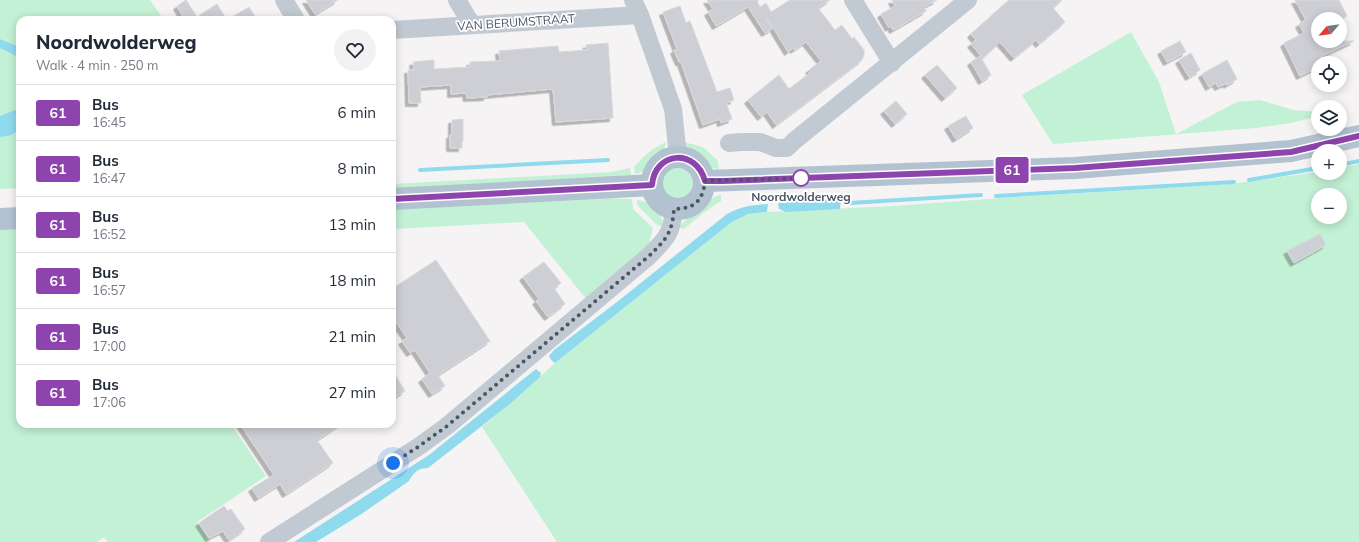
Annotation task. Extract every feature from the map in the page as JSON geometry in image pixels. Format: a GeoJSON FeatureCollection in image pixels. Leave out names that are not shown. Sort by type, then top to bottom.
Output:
{"type":"FeatureCollection","features":[{"type":"Feature","properties":{"kind":"main road"},"geometry":{"type":"LineString","coordinates":[[705,181],[1075,168],[1291,152],[1359,136]]}},
{"type":"Feature","properties":{"kind":"main road"},"geometry":{"type":"LineString","coordinates":[[678,157],[686,158],[699,167],[703,173],[705,181],[704,190],[700,199],[693,206],[684,209],[674,209],[663,205],[656,196],[652,185],[655,171],[659,166],[672,158],[678,157]]}},
{"type":"Feature","properties":{"kind":"main road"},"geometry":{"type":"LineString","coordinates":[[396,199],[652,185]]}},
{"type":"Feature","properties":{"kind":"main road"},"geometry":{"type":"LineString","coordinates":[[0,219],[16,218]]}},
{"type":"Feature","properties":{"kind":"street"},"geometry":{"type":"LineString","coordinates":[[284,0],[294,16]]}},
{"type":"Feature","properties":{"kind":"street"},"geometry":{"type":"LineString","coordinates":[[457,0],[472,25]]}},
{"type":"Feature","properties":{"kind":"street"},"geometry":{"type":"LineString","coordinates":[[853,0],[892,63]]}},
{"type":"Feature","properties":{"kind":"street"},"geometry":{"type":"LineString","coordinates":[[729,143],[760,142],[776,148],[787,148],[968,0]]}},
{"type":"Feature","properties":{"kind":"street"},"geometry":{"type":"LineString","coordinates":[[636,4],[673,109],[678,157]]}},
{"type":"Feature","properties":{"kind":"street","name":"VAN BERUMSTRAAT"},"geometry":{"type":"LineString","coordinates":[[396,30],[472,25],[636,4]]}},
{"type":"Feature","properties":{"kind":"street"},"geometry":{"type":"LineString","coordinates":[[269,542],[418,447],[447,426],[649,256],[667,238],[671,229],[674,209]]}},
{"type":"Feature","properties":{"kind":"green space"},"geometry":{"type":"Polygon","coordinates":[[[0,0],[150,0],[161,16],[16,16],[16,45],[0,39],[0,0]]]}},
{"type":"Feature","properties":{"kind":"green space"},"geometry":{"type":"Polygon","coordinates":[[[1131,32],[1159,82],[1176,134],[1237,102],[1260,100],[1293,110],[1311,111],[1311,118],[1291,123],[1256,128],[1053,144],[1022,95],[1131,32]]]}},
{"type":"Feature","properties":{"kind":"green space"},"geometry":{"type":"Polygon","coordinates":[[[0,48],[16,56],[16,110],[0,116],[0,48]]]}},
{"type":"Feature","properties":{"kind":"green space"},"geometry":{"type":"Polygon","coordinates":[[[16,132],[16,188],[0,189],[0,137],[9,136],[16,132]]]}},
{"type":"Feature","properties":{"kind":"green space"},"geometry":{"type":"Polygon","coordinates":[[[666,142],[663,153],[642,172],[635,174],[634,167],[652,150],[666,142]]]}},
{"type":"Feature","properties":{"kind":"green space"},"geometry":{"type":"Polygon","coordinates":[[[682,142],[704,148],[718,161],[719,170],[698,160],[689,152],[682,142]]]}},
{"type":"Feature","properties":{"kind":"green space"},"geometry":{"type":"Polygon","coordinates":[[[1359,164],[1359,542],[557,542],[482,427],[555,363],[732,222],[748,214],[1230,184],[1311,173],[1311,180],[1347,180],[1347,167],[1359,164]]]}},
{"type":"Feature","properties":{"kind":"green space"},"geometry":{"type":"Polygon","coordinates":[[[675,167],[683,168],[690,172],[696,187],[693,195],[686,199],[677,201],[669,200],[662,195],[659,186],[662,174],[675,167]]]}},
{"type":"Feature","properties":{"kind":"green space"},"geometry":{"type":"Polygon","coordinates":[[[630,168],[631,175],[396,193],[396,184],[611,172],[630,168]]]}},
{"type":"Feature","properties":{"kind":"green space"},"geometry":{"type":"Polygon","coordinates":[[[721,194],[721,201],[684,229],[679,227],[698,208],[721,194]]]}},
{"type":"Feature","properties":{"kind":"green space"},"geometry":{"type":"Polygon","coordinates":[[[606,198],[632,199],[633,209],[653,228],[647,251],[587,300],[524,222],[396,229],[396,206],[606,198]]]}},
{"type":"Feature","properties":{"kind":"green space"},"geometry":{"type":"Polygon","coordinates":[[[637,200],[647,203],[659,213],[663,222],[663,227],[657,225],[637,205],[637,200]]]}},
{"type":"Feature","properties":{"kind":"green space"},"geometry":{"type":"Polygon","coordinates":[[[16,226],[16,428],[234,428],[266,476],[197,522],[210,542],[108,542],[104,537],[97,542],[0,542],[0,227],[16,226]]]}},
{"type":"Feature","properties":{"kind":"water"},"geometry":{"type":"Polygon","coordinates":[[[0,39],[16,45],[16,56],[0,48],[0,39]]]}},
{"type":"Feature","properties":{"kind":"water"},"geometry":{"type":"Polygon","coordinates":[[[16,110],[16,132],[9,136],[0,137],[0,116],[16,110]]]}},
{"type":"Feature","properties":{"kind":"water"},"geometry":{"type":"Polygon","coordinates":[[[841,197],[840,209],[786,212],[779,209],[778,204],[779,203],[841,197]]]}},
{"type":"Feature","properties":{"kind":"water"},"geometry":{"type":"Polygon","coordinates":[[[768,204],[767,212],[748,214],[732,222],[555,363],[552,361],[549,356],[554,350],[727,214],[747,206],[768,204]]]}},
{"type":"Feature","properties":{"kind":"water"},"geometry":{"type":"Polygon","coordinates":[[[536,369],[541,373],[540,377],[510,404],[428,468],[417,471],[409,481],[360,515],[316,542],[294,542],[429,455],[536,369]]]}},
{"type":"Feature","properties":{"kind":"building"},"geometry":{"type":"Polygon","coordinates":[[[186,0],[196,16],[183,16],[177,6],[186,0]]]}},
{"type":"Feature","properties":{"kind":"building"},"geometry":{"type":"Polygon","coordinates":[[[306,0],[338,0],[315,14],[306,0]]]}},
{"type":"Feature","properties":{"kind":"building"},"geometry":{"type":"Polygon","coordinates":[[[707,0],[759,0],[757,1],[760,7],[766,3],[771,12],[790,0],[830,0],[818,8],[835,30],[842,25],[852,39],[854,37],[864,50],[864,55],[862,60],[776,125],[767,112],[761,117],[748,100],[779,75],[789,89],[811,72],[809,70],[821,61],[806,42],[788,52],[768,19],[772,29],[765,33],[748,7],[716,26],[708,12],[713,9],[707,0]]]}},
{"type":"Feature","properties":{"kind":"building"},"geometry":{"type":"Polygon","coordinates":[[[892,0],[937,0],[924,7],[926,11],[893,30],[891,26],[889,28],[881,14],[895,6],[892,0]]]}},
{"type":"Feature","properties":{"kind":"building"},"geometry":{"type":"Polygon","coordinates":[[[1009,0],[1062,0],[1053,8],[1065,22],[1039,44],[1036,40],[1014,58],[1000,42],[983,58],[971,44],[976,40],[971,34],[1009,0]]]}},
{"type":"Feature","properties":{"kind":"building"},"geometry":{"type":"Polygon","coordinates":[[[1295,0],[1339,0],[1345,12],[1311,12],[1311,48],[1339,48],[1322,56],[1311,56],[1311,70],[1300,76],[1284,43],[1304,33],[1299,24],[1306,20],[1295,0]]]}},
{"type":"Feature","properties":{"kind":"building"},"geometry":{"type":"Polygon","coordinates":[[[217,4],[224,16],[199,16],[217,4]]]}},
{"type":"Feature","properties":{"kind":"building"},"geometry":{"type":"Polygon","coordinates":[[[680,6],[686,23],[690,21],[717,92],[730,88],[734,100],[726,103],[732,119],[721,123],[720,119],[703,125],[681,62],[679,62],[674,50],[677,49],[663,12],[680,6]]]}},
{"type":"Feature","properties":{"kind":"building"},"geometry":{"type":"Polygon","coordinates":[[[249,7],[255,16],[234,16],[249,7]]]}},
{"type":"Feature","properties":{"kind":"building"},"geometry":{"type":"Polygon","coordinates":[[[1180,41],[1186,52],[1167,62],[1161,51],[1180,41]]]}},
{"type":"Feature","properties":{"kind":"building"},"geometry":{"type":"Polygon","coordinates":[[[1347,41],[1354,41],[1347,44],[1347,41]]]}},
{"type":"Feature","properties":{"kind":"building"},"geometry":{"type":"Polygon","coordinates":[[[608,43],[613,118],[556,122],[553,89],[467,98],[466,93],[451,94],[451,85],[420,87],[421,103],[409,103],[408,70],[414,70],[413,62],[434,60],[434,69],[470,67],[470,62],[500,61],[499,51],[558,46],[559,52],[587,50],[586,45],[608,43]]]}},
{"type":"Feature","properties":{"kind":"building"},"geometry":{"type":"Polygon","coordinates":[[[1191,53],[1200,70],[1189,77],[1179,60],[1191,53]]]}},
{"type":"Feature","properties":{"kind":"building"},"geometry":{"type":"Polygon","coordinates":[[[980,56],[991,75],[982,81],[971,62],[980,56]]]}},
{"type":"Feature","properties":{"kind":"building"},"geometry":{"type":"Polygon","coordinates":[[[1227,60],[1237,79],[1227,85],[1227,83],[1218,87],[1216,83],[1209,87],[1202,74],[1227,60]]]}},
{"type":"Feature","properties":{"kind":"building"},"geometry":{"type":"Polygon","coordinates":[[[937,65],[957,88],[945,98],[925,75],[937,65]]]}},
{"type":"Feature","properties":{"kind":"building"},"geometry":{"type":"Polygon","coordinates":[[[896,101],[907,114],[895,124],[884,111],[896,101]]]}},
{"type":"Feature","properties":{"kind":"building"},"geometry":{"type":"Polygon","coordinates":[[[966,116],[973,128],[956,139],[948,126],[966,116]]]}},
{"type":"Feature","properties":{"kind":"building"},"geometry":{"type":"Polygon","coordinates":[[[463,119],[462,148],[450,148],[452,120],[463,119]]]}},
{"type":"Feature","properties":{"kind":"building"},"geometry":{"type":"Polygon","coordinates":[[[1320,234],[1326,245],[1294,263],[1287,251],[1320,234]]]}},
{"type":"Feature","properties":{"kind":"building"},"geometry":{"type":"Polygon","coordinates":[[[436,260],[490,341],[438,375],[445,386],[432,394],[422,379],[430,373],[415,350],[410,353],[402,341],[407,338],[396,322],[396,286],[436,260]]]}},
{"type":"Feature","properties":{"kind":"building"},"geometry":{"type":"Polygon","coordinates":[[[544,262],[561,283],[554,288],[565,304],[548,317],[536,301],[539,299],[523,277],[544,262]]]}},
{"type":"Feature","properties":{"kind":"building"},"geometry":{"type":"Polygon","coordinates":[[[396,376],[405,391],[396,397],[396,376]]]}},
{"type":"Feature","properties":{"kind":"building"},"geometry":{"type":"Polygon","coordinates":[[[243,428],[335,428],[317,440],[333,463],[286,494],[280,484],[258,498],[252,488],[274,475],[243,428]]]}},
{"type":"Feature","properties":{"kind":"building"},"geometry":{"type":"Polygon","coordinates":[[[224,506],[228,511],[231,509],[245,529],[229,540],[223,531],[209,538],[199,523],[224,506]]]}},
{"type":"Feature","properties":{"kind":"waterway"},"geometry":{"type":"LineString","coordinates":[[420,170],[608,160]]}},
{"type":"Feature","properties":{"kind":"waterway"},"geometry":{"type":"LineString","coordinates":[[1347,164],[1359,161]]}},
{"type":"Feature","properties":{"kind":"waterway"},"geometry":{"type":"LineString","coordinates":[[1249,180],[1311,169]]}},
{"type":"Feature","properties":{"kind":"waterway"},"geometry":{"type":"LineString","coordinates":[[996,196],[1234,182]]}},
{"type":"Feature","properties":{"kind":"waterway"},"geometry":{"type":"LineString","coordinates":[[850,203],[981,195]]}},
{"type":"Feature","properties":{"kind":"bus line","name":"61"},"geometry":{"type":"LineString","coordinates":[[396,199],[652,185],[655,171],[659,166],[665,161],[678,157],[686,158],[699,167],[703,173],[705,181],[723,181],[1075,168],[1291,152],[1359,136]]}},
{"type":"Feature","properties":{"kind":"place","name":"Noordwolderweg"},"geometry":{"type":"Point","coordinates":[801,178]}},
{"type":"Feature","properties":{"kind":"route"},"geometry":{"type":"LineString","coordinates":[[393,463],[447,426],[649,256],[667,238],[671,229],[674,209],[684,209],[693,206],[700,199],[704,190],[705,181],[801,178]]}}]}
